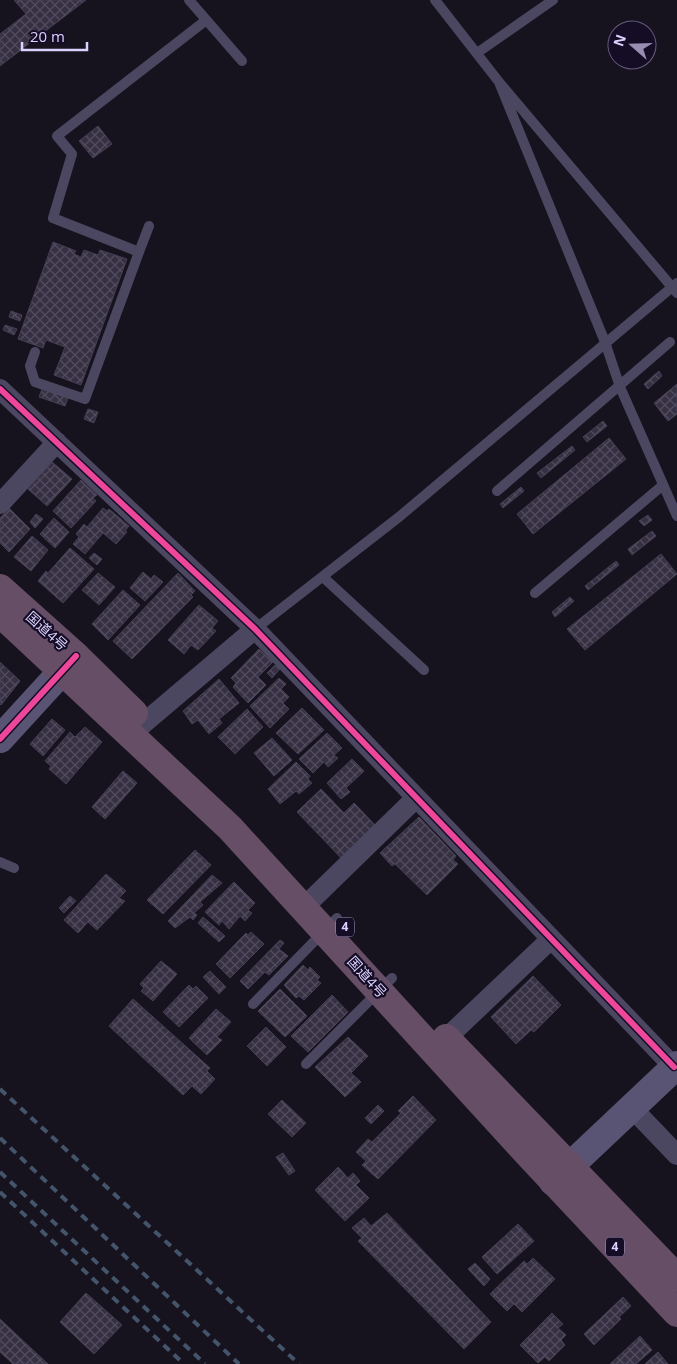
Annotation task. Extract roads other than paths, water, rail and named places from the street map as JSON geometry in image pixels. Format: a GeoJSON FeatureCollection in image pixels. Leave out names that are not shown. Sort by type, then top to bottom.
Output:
{"type":"FeatureCollection","features":[{"type":"Feature","properties":{"kind":"highway","name":"国道4号"},"geometry":{"type":"LineString","coordinates":[[0,588],[69,663],[137,730],[230,828],[310,901],[561,1173],[677,1313]]}},
{"type":"Feature","properties":{"kind":"highway","name":"国道4号"},"geometry":{"type":"LineString","coordinates":[[0,613],[69,663]]}},
{"type":"Feature","properties":{"kind":"highway","name":"国道4号"},"geometry":{"type":"LineString","coordinates":[[561,1173],[677,1278]]}},
{"type":"Feature","properties":{"kind":"street"},"geometry":{"type":"LineString","coordinates":[[0,389],[255,629],[550,939],[676,1066],[561,1173]]}},
{"type":"Feature","properties":{"kind":"street"},"geometry":{"type":"LineString","coordinates":[[0,504],[57,442]]}},
{"type":"Feature","properties":{"kind":"street"},"geometry":{"type":"LineString","coordinates":[[137,730],[255,629]]}},
{"type":"Feature","properties":{"kind":"street"},"geometry":{"type":"LineString","coordinates":[[0,739],[69,663]]}},
{"type":"Feature","properties":{"kind":"street"},"geometry":{"type":"LineString","coordinates":[[310,901],[416,798]]}},
{"type":"Feature","properties":{"kind":"street"},"geometry":{"type":"LineString","coordinates":[[440,1044],[550,939]]}},
{"type":"Feature","properties":{"kind":"street"},"geometry":{"type":"LineString","coordinates":[[632,1107],[677,1155]]}},
{"type":"Feature","properties":{"kind":"lane"},"geometry":{"type":"LineString","coordinates":[[189,0],[205,21],[242,61]]}},
{"type":"Feature","properties":{"kind":"lane"},"geometry":{"type":"LineString","coordinates":[[255,629],[399,517],[605,342],[676,287],[499,82],[435,0]]}},
{"type":"Feature","properties":{"kind":"lane"},"geometry":{"type":"LineString","coordinates":[[477,53],[553,0]]}},
{"type":"Feature","properties":{"kind":"lane"},"geometry":{"type":"LineString","coordinates":[[139,252],[53,218],[72,154],[56,136],[205,21]]}},
{"type":"Feature","properties":{"kind":"lane"},"geometry":{"type":"LineString","coordinates":[[499,82],[605,342],[620,387],[676,509]]}},
{"type":"Feature","properties":{"kind":"lane"},"geometry":{"type":"LineString","coordinates":[[35,352],[30,366],[35,382],[85,399],[150,226]]}},
{"type":"Feature","properties":{"kind":"lane"},"geometry":{"type":"LineString","coordinates":[[497,491],[670,342]]}},
{"type":"Feature","properties":{"kind":"lane"},"geometry":{"type":"LineString","coordinates":[[535,592],[664,485]]}},
{"type":"Feature","properties":{"kind":"lane"},"geometry":{"type":"LineString","coordinates":[[322,576],[424,670]]}},
{"type":"Feature","properties":{"kind":"lane"},"geometry":{"type":"LineString","coordinates":[[0,862],[14,868]]}},
{"type":"Feature","properties":{"kind":"lane"},"geometry":{"type":"LineString","coordinates":[[253,1004],[331,925]]}},
{"type":"Feature","properties":{"kind":"lane"},"geometry":{"type":"LineString","coordinates":[[306,1064],[386,984]]}},
{"type":"Feature","properties":{"kind":"railway"},"geometry":{"type":"LineString","coordinates":[[0,1089],[299,1364]]}},
{"type":"Feature","properties":{"kind":"railway"},"geometry":{"type":"LineString","coordinates":[[0,1138],[239,1364]]}},
{"type":"Feature","properties":{"kind":"railway"},"geometry":{"type":"LineString","coordinates":[[0,1172],[205,1364]]}},
{"type":"Feature","properties":{"kind":"railway"},"geometry":{"type":"LineString","coordinates":[[0,1192],[184,1364]]}}]}
